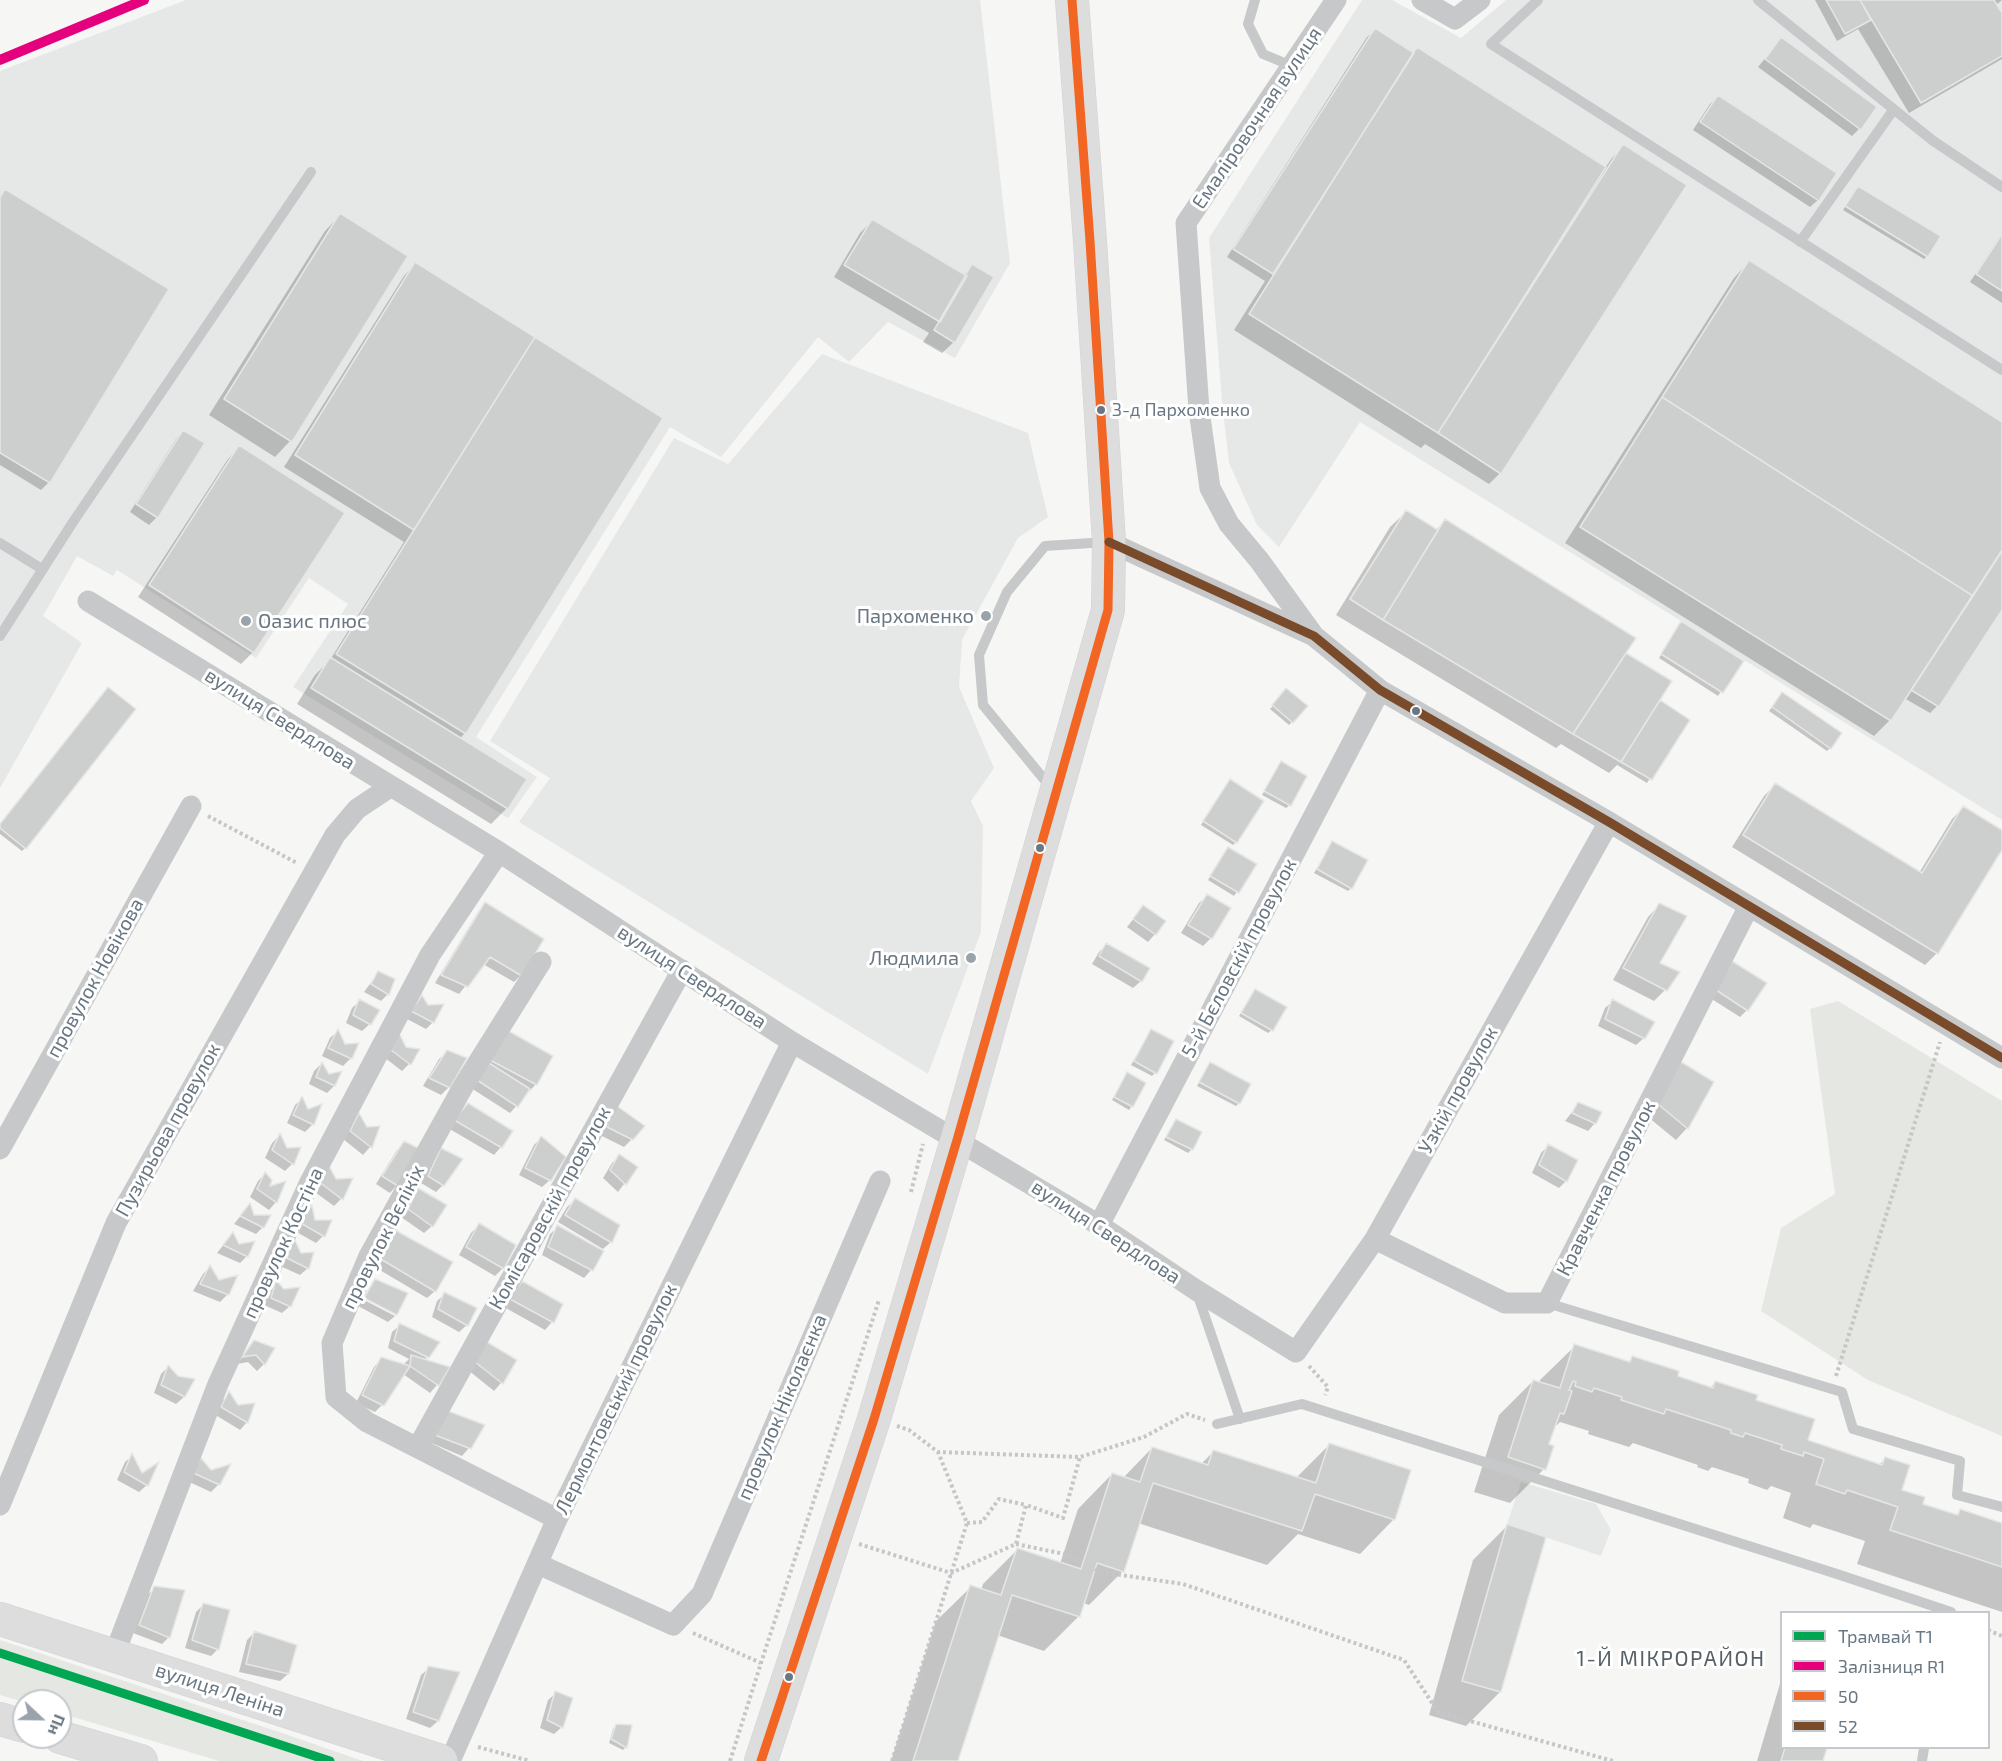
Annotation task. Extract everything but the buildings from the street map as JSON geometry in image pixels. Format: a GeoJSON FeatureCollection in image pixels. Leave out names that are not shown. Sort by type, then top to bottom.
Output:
{"type":"FeatureCollection","features":[{"type":"Feature","properties":{"kind":"main road"},"geometry":{"type":"LineString","coordinates":[[761,1761],[874,1419],[957,1140],[1108,610],[1109,542],[1072,0]]}},
{"type":"Feature","properties":{"kind":"main road","name":"вулиця Леніна"},"geometry":{"type":"LineString","coordinates":[[0,1618],[441,1761]]}},
{"type":"Feature","properties":{"kind":"main road"},"geometry":{"type":"LineString","coordinates":[[72,1743],[95,1754],[141,1761]]}},
{"type":"Feature","properties":{"kind":"street","name":"Емаліровочная вулиця"},"geometry":{"type":"LineString","coordinates":[[1314,636],[1259,560],[1229,524],[1210,488],[1199,410],[1186,224],[1336,0]]}},
{"type":"Feature","properties":{"kind":"street"},"geometry":{"type":"LineString","coordinates":[[1422,0],[1455,19],[1480,0]]}},
{"type":"Feature","properties":{"kind":"street"},"geometry":{"type":"LineString","coordinates":[[1109,542],[1314,636],[1380,690],[1609,822],[2002,1058]]}},
{"type":"Feature","properties":{"kind":"street","name":"вулиця Свердлова"},"geometry":{"type":"LineString","coordinates":[[88,601],[499,852],[792,1042],[1099,1225],[1196,1290],[1296,1352]]}},
{"type":"Feature","properties":{"kind":"street","name":"5-й Бєловскій провулок"},"geometry":{"type":"LineString","coordinates":[[1099,1225],[1380,690]]}},
{"type":"Feature","properties":{"kind":"street","name":"Пузирьова провулок"},"geometry":{"type":"LineString","coordinates":[[0,1505],[116,1222],[335,836],[357,809],[390,787]]}},
{"type":"Feature","properties":{"kind":"street","name":"провулок Новікова"},"geometry":{"type":"LineString","coordinates":[[0,1149],[191,806]]}},
{"type":"Feature","properties":{"kind":"street","name":"Узкій провулок"},"geometry":{"type":"LineString","coordinates":[[1296,1352],[1374,1239],[1609,822]]}},
{"type":"Feature","properties":{"kind":"street","name":"провулок Костіна"},"geometry":{"type":"LineString","coordinates":[[114,1655],[218,1384],[309,1184],[430,955],[499,852]]}},
{"type":"Feature","properties":{"kind":"street","name":"Кравченка провулок"},"geometry":{"type":"LineString","coordinates":[[1547,1303],[1749,906]]}},
{"type":"Feature","properties":{"kind":"street","name":"провулок Вєлікіх"},"geometry":{"type":"LineString","coordinates":[[541,962],[464,1085],[369,1256],[332,1343],[336,1396],[367,1422],[557,1519]]}},
{"type":"Feature","properties":{"kind":"street","name":"Комісаровскій провулок"},"geometry":{"type":"LineString","coordinates":[[418,1447],[682,970]]}},
{"type":"Feature","properties":{"kind":"street","name":"Лермонтовський провулок"},"geometry":{"type":"LineString","coordinates":[[450,1761],[557,1519],[792,1042]]}},
{"type":"Feature","properties":{"kind":"street","name":"провулок Ніколаєнка"},"geometry":{"type":"LineString","coordinates":[[538,1564],[673,1625],[702,1594],[880,1181]]}},
{"type":"Feature","properties":{"kind":"street"},"geometry":{"type":"LineString","coordinates":[[1374,1239],[1505,1303],[1547,1303]]}},
{"type":"Feature","properties":{"kind":"lane"},"geometry":{"type":"LineString","coordinates":[[1255,0],[1248,24],[1263,54],[1292,66]]}},
{"type":"Feature","properties":{"kind":"lane"},"geometry":{"type":"LineString","coordinates":[[1538,0],[1491,44],[2002,370]]}},
{"type":"Feature","properties":{"kind":"lane"},"geometry":{"type":"LineString","coordinates":[[1758,0],[1932,140],[2002,187]]}},
{"type":"Feature","properties":{"kind":"lane"},"geometry":{"type":"LineString","coordinates":[[1800,242],[1894,109]]}},
{"type":"Feature","properties":{"kind":"lane"},"geometry":{"type":"LineString","coordinates":[[0,636],[42,569],[311,171]]}},
{"type":"Feature","properties":{"kind":"lane"},"geometry":{"type":"LineString","coordinates":[[1056,794],[983,705],[979,655],[1007,592],[1045,546],[1109,542]]}},
{"type":"Feature","properties":{"kind":"lane"},"geometry":{"type":"LineString","coordinates":[[0,543],[42,569]]}},
{"type":"Feature","properties":{"kind":"lane"},"geometry":{"type":"LineString","coordinates":[[1196,1290],[1240,1419]]}},
{"type":"Feature","properties":{"kind":"lane"},"geometry":{"type":"LineString","coordinates":[[1547,1303],[1842,1392],[1853,1429],[1960,1461],[1957,1495],[2002,1507]]}},
{"type":"Feature","properties":{"kind":"lane"},"geometry":{"type":"LineString","coordinates":[[1217,1424],[1302,1404],[1948,1611]]}},
{"type":"Feature","properties":{"kind":"path"},"geometry":{"type":"LineString","coordinates":[[191,806],[314,872]]}},
{"type":"Feature","properties":{"kind":"path"},"geometry":{"type":"LineString","coordinates":[[1832,1389],[1945,1024]]}},
{"type":"Feature","properties":{"kind":"path"},"geometry":{"type":"LineString","coordinates":[[909,1200],[929,1123]]}},
{"type":"Feature","properties":{"kind":"path"},"geometry":{"type":"LineString","coordinates":[[730,1761],[883,1290]]}},
{"type":"Feature","properties":{"kind":"path"},"geometry":{"type":"LineString","coordinates":[[1296,1352],[1328,1387],[1319,1410]]}},
{"type":"Feature","properties":{"kind":"path"},"geometry":{"type":"LineString","coordinates":[[938,1452],[1080,1458],[1144,1437],[1187,1414],[1217,1424]]}},
{"type":"Feature","properties":{"kind":"path"},"geometry":{"type":"LineString","coordinates":[[874,1419],[909,1430],[938,1452],[967,1522],[892,1761]]}},
{"type":"Feature","properties":{"kind":"path"},"geometry":{"type":"LineString","coordinates":[[967,1522],[982,1521],[999,1499],[1026,1505],[1063,1518],[1080,1458]]}},
{"type":"Feature","properties":{"kind":"path"},"geometry":{"type":"LineString","coordinates":[[1016,1544],[1026,1505]]}},
{"type":"Feature","properties":{"kind":"path"},"geometry":{"type":"LineString","coordinates":[[835,1536],[951,1573],[1016,1544],[1069,1555],[1083,1563]]}},
{"type":"Feature","properties":{"kind":"path"},"geometry":{"type":"LineString","coordinates":[[1095,1569],[1100,1572],[1183,1584],[1404,1660],[1438,1713],[1613,1761]]}},
{"type":"Feature","properties":{"kind":"path"},"geometry":{"type":"LineString","coordinates":[[715,1642],[760,1663]]}},
{"type":"Feature","properties":{"kind":"shaded area"},"geometry":{"type":"Polygon","coordinates":[[[186,0],[980,0],[1010,263],[955,358],[888,322],[849,362],[818,337],[721,457],[670,427],[476,737],[537,777],[508,818],[293,687],[348,604],[309,578],[256,658],[117,570],[113,576],[77,556],[43,616],[82,643],[0,788],[0,71],[186,0]]]}},
{"type":"Feature","properties":{"kind":"shaded area"},"geometry":{"type":"Polygon","coordinates":[[[1362,0],[1392,0],[1461,38],[1506,0],[2002,0],[2002,820],[1360,422],[1279,547],[1257,525],[1229,463],[1209,238],[1362,0]]]}},
{"type":"Feature","properties":{"kind":"shaded area"},"geometry":{"type":"Polygon","coordinates":[[[822,354],[1028,433],[1048,517],[1018,538],[962,640],[959,687],[994,768],[971,801],[983,826],[981,932],[928,1074],[519,822],[550,778],[490,741],[674,438],[728,464],[822,354]]]}},
{"type":"Feature","properties":{"kind":"shaded area"},"geometry":{"type":"Polygon","coordinates":[[[1838,1001],[2002,1101],[2002,1436],[1868,1380],[1761,1311],[1781,1228],[1835,1194],[1810,1009],[1838,1001]]]}},
{"type":"Feature","properties":{"kind":"shaded area"},"geometry":{"type":"Polygon","coordinates":[[[1521,1482],[1596,1504],[1611,1530],[1601,1556],[1507,1524],[1521,1482]]]}},
{"type":"Feature","properties":{"kind":"shaded area"},"geometry":{"type":"Polygon","coordinates":[[[0,1640],[363,1761],[219,1761],[72,1717],[72,1689],[12,1689],[12,1698],[0,1695],[0,1640]]]}},
{"type":"Feature","properties":{"kind":"tram line","name":"T1"},"geometry":{"type":"LineString","coordinates":[[0,1653],[330,1761]]}},
{"type":"Feature","properties":{"kind":"rail line","name":"R1"},"geometry":{"type":"LineString","coordinates":[[0,60],[144,0]]}},
{"type":"Feature","properties":{"kind":"transit line","name":"50"},"geometry":{"type":"LineString","coordinates":[[761,1761],[874,1419],[957,1140],[1108,610],[1109,542],[1072,0]]}},
{"type":"Feature","properties":{"kind":"transit line","name":"52"},"geometry":{"type":"LineString","coordinates":[[1109,542],[1314,636],[1380,690],[1609,822],[2002,1058]]}},
{"type":"Feature","properties":{"kind":"place","name":"З-д Пархоменко"},"geometry":{"type":"Point","coordinates":[1101,410]}},
{"type":"Feature","properties":{"kind":"place","name":"Пархоменко"},"geometry":{"type":"Point","coordinates":[986,616]}},
{"type":"Feature","properties":{"kind":"place","name":"Оазис плюс"},"geometry":{"type":"Point","coordinates":[246,621]}},
{"type":"Feature","properties":{"kind":"place","name":"Людмила"},"geometry":{"type":"Point","coordinates":[971,958]}},
{"type":"Feature","properties":{"kind":"district","name":"1-Й МІКРОРАЙОН"},"geometry":{"type":"Point","coordinates":[1671,1659]}}]}
